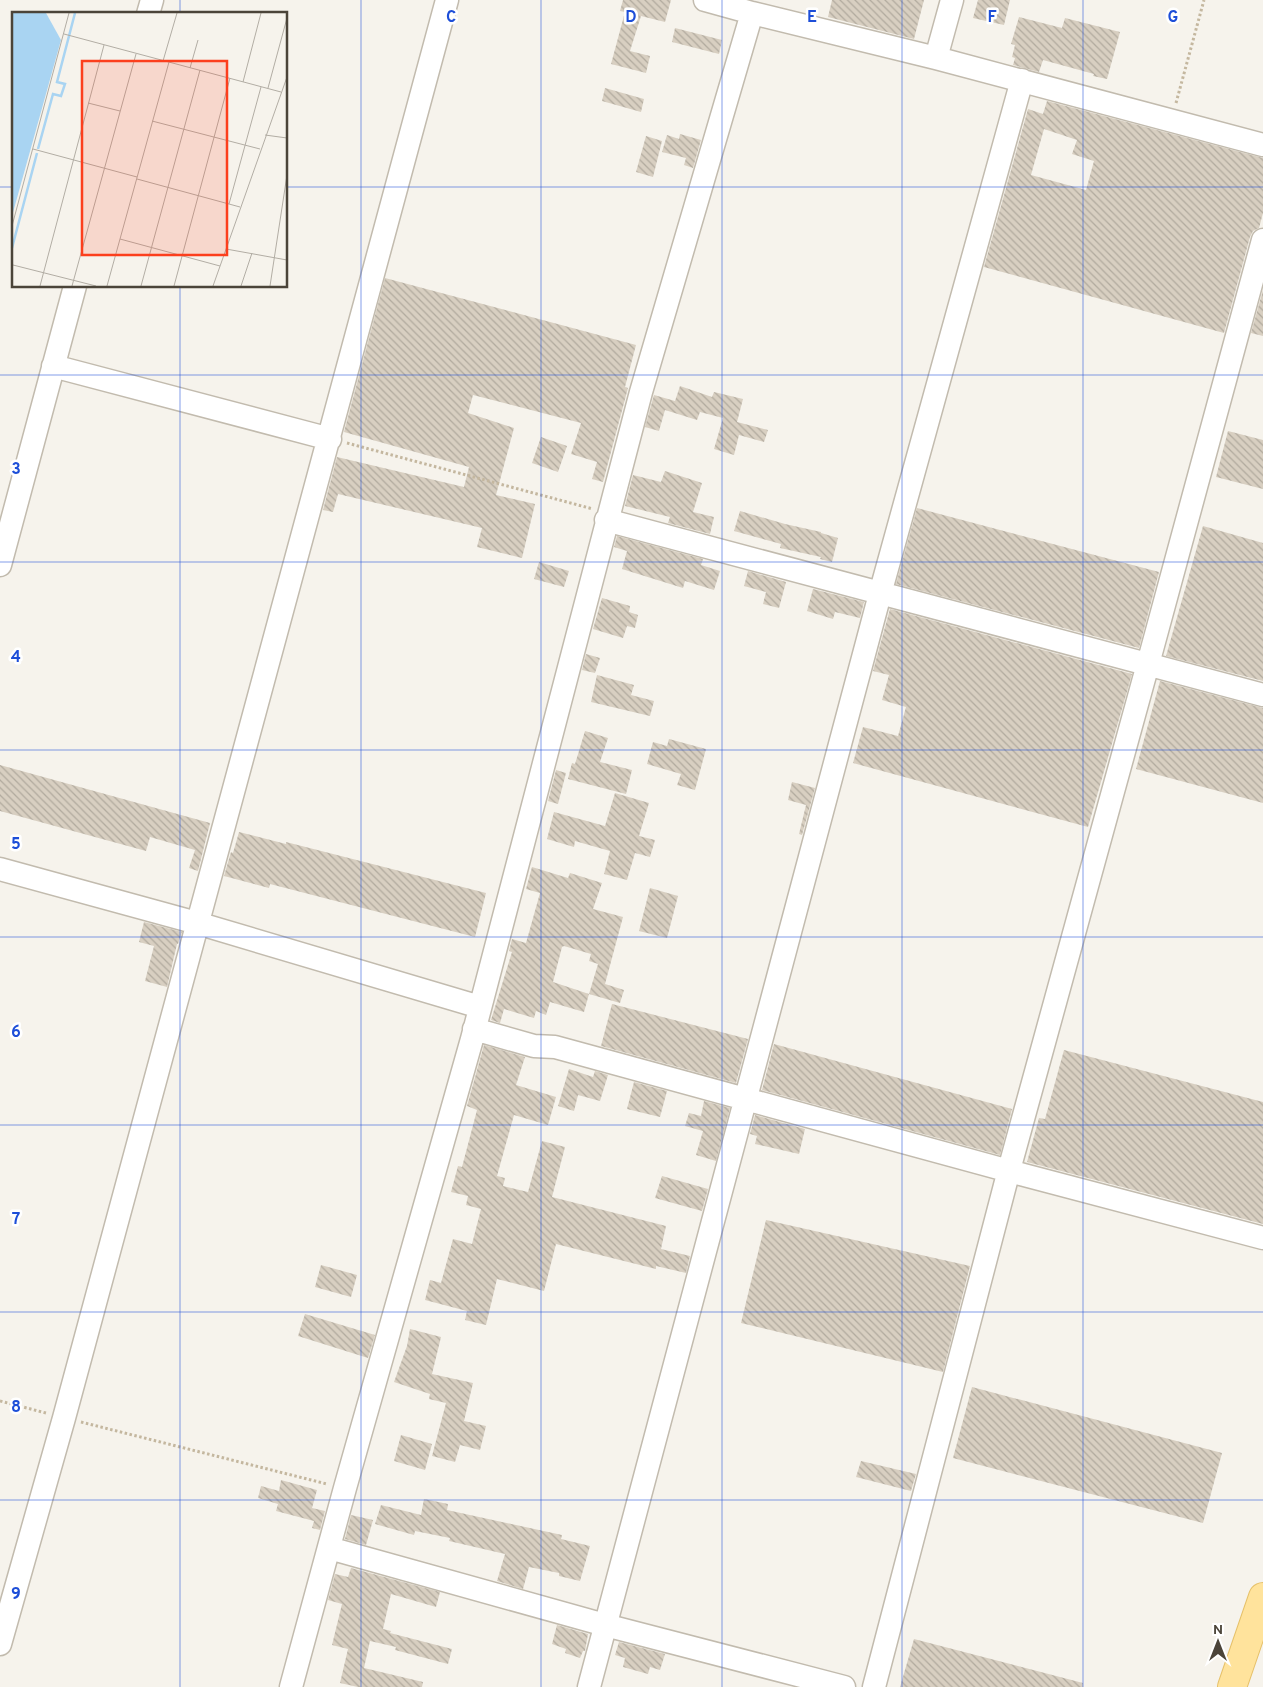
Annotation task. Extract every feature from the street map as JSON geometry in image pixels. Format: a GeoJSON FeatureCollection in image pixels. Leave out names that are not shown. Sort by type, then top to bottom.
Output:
{"type":"FeatureCollection","features":[{"type":"Feature","properties":{"kind":"main road"},"geometry":{"type":"LineString","coordinates":[[1232,1687],[1257,1634],[1263,1597]]}},
{"type":"Feature","properties":{"kind":"street"},"geometry":{"type":"LineString","coordinates":[[0,1644],[64,1418],[330,439],[447,0]]}},
{"type":"Feature","properties":{"kind":"street"},"geometry":{"type":"LineString","coordinates":[[706,0],[1022,80],[1263,145]]}},
{"type":"Feature","properties":{"kind":"street"},"geometry":{"type":"LineString","coordinates":[[936,58],[952,0]]}},
{"type":"Feature","properties":{"kind":"street"},"geometry":{"type":"LineString","coordinates":[[291,1687],[480,1007],[641,392],[752,13]]}},
{"type":"Feature","properties":{"kind":"street"},"geometry":{"type":"LineString","coordinates":[[588,1687],[880,594],[1022,80]]}},
{"type":"Feature","properties":{"kind":"street"},"geometry":{"type":"LineString","coordinates":[[874,1687],[1009,1170],[1263,240]]}},
{"type":"Feature","properties":{"kind":"street"},"geometry":{"type":"LineString","coordinates":[[0,565],[74,288]]}},
{"type":"Feature","properties":{"kind":"street"},"geometry":{"type":"LineString","coordinates":[[53,366],[330,439]]}},
{"type":"Feature","properties":{"kind":"street"},"geometry":{"type":"LineString","coordinates":[[607,517],[880,594],[1263,695]]}},
{"type":"Feature","properties":{"kind":"street"},"geometry":{"type":"LineString","coordinates":[[0,869],[197,923],[480,1007]]}},
{"type":"Feature","properties":{"kind":"street"},"geometry":{"type":"LineString","coordinates":[[474,1029],[534,1046],[555,1047],[1263,1238]]}},
{"type":"Feature","properties":{"kind":"street"},"geometry":{"type":"LineString","coordinates":[[329,1548],[605,1625],[844,1687]]}},
{"type":"Feature","properties":{"kind":"path"},"geometry":{"type":"LineString","coordinates":[[1172,120],[1204,0]]}},
{"type":"Feature","properties":{"kind":"path"},"geometry":{"type":"LineString","coordinates":[[330,439],[607,517]]}},
{"type":"Feature","properties":{"kind":"path"},"geometry":{"type":"LineString","coordinates":[[0,1401],[345,1488]]}},
{"type":"Feature","properties":{"kind":"building"},"geometry":{"type":"Polygon","coordinates":[[[623,0],[671,0],[665,22],[641,16],[630,51],[650,56],[646,73],[611,64],[625,12],[620,11],[623,0]]]}},
{"type":"Feature","properties":{"kind":"building"},"geometry":{"type":"Polygon","coordinates":[[[832,0],[924,0],[914,39],[828,17],[832,0]]]}},
{"type":"Feature","properties":{"kind":"building"},"geometry":{"type":"Polygon","coordinates":[[[978,0],[1010,0],[1004,25],[973,18],[978,0]]]}},
{"type":"Feature","properties":{"kind":"building"},"geometry":{"type":"Polygon","coordinates":[[[1019,17],[1062,28],[1065,18],[1120,32],[1107,79],[1043,60],[1039,72],[1013,65],[1015,58],[1012,57],[1015,45],[1011,44],[1019,17]]]}},
{"type":"Feature","properties":{"kind":"building"},"geometry":{"type":"Polygon","coordinates":[[[675,28],[722,40],[719,54],[672,42],[675,28]]]}},
{"type":"Feature","properties":{"kind":"building"},"geometry":{"type":"Polygon","coordinates":[[[605,88],[644,99],[641,112],[602,101],[605,88]]]}},
{"type":"Feature","properties":{"kind":"building"},"geometry":{"type":"Polygon","coordinates":[[[1047,101],[1263,158],[1263,213],[1259,228],[1253,231],[1250,237],[1224,333],[984,267],[1028,109],[1043,114],[1047,101]],[[1044,129],[1031,175],[1086,190],[1094,161],[1072,154],[1077,140],[1044,129]]]}},
{"type":"Feature","properties":{"kind":"building"},"geometry":{"type":"Polygon","coordinates":[[[680,134],[701,140],[693,168],[684,165],[686,158],[662,152],[667,135],[679,139],[680,134]]]}},
{"type":"Feature","properties":{"kind":"building"},"geometry":{"type":"Polygon","coordinates":[[[646,136],[662,141],[653,177],[636,172],[646,136]]]}},
{"type":"Feature","properties":{"kind":"building"},"geometry":{"type":"Polygon","coordinates":[[[385,278],[636,345],[625,387],[628,388],[603,482],[592,479],[597,462],[571,454],[581,423],[473,395],[468,413],[514,428],[496,495],[535,504],[522,558],[477,547],[482,528],[338,494],[333,512],[323,510],[337,457],[464,487],[469,467],[344,432],[385,278]]]}},
{"type":"Feature","properties":{"kind":"building"},"geometry":{"type":"Polygon","coordinates":[[[1263,290],[1263,336],[1251,333],[1263,290]]]}},
{"type":"Feature","properties":{"kind":"building"},"geometry":{"type":"Polygon","coordinates":[[[680,386],[712,397],[714,392],[743,399],[737,422],[768,430],[764,442],[739,435],[734,455],[714,449],[723,418],[700,412],[697,420],[665,410],[659,431],[645,427],[654,395],[675,401],[680,386]]]}},
{"type":"Feature","properties":{"kind":"building"},"geometry":{"type":"Polygon","coordinates":[[[1228,431],[1263,440],[1263,489],[1216,477],[1228,431]]]}},
{"type":"Feature","properties":{"kind":"building"},"geometry":{"type":"Polygon","coordinates":[[[541,437],[567,446],[558,472],[532,463],[541,437]]]}},
{"type":"Feature","properties":{"kind":"building"},"geometry":{"type":"Polygon","coordinates":[[[665,471],[702,483],[693,512],[714,517],[710,534],[668,523],[670,517],[625,506],[633,475],[661,482],[665,471]]]}},
{"type":"Feature","properties":{"kind":"building"},"geometry":{"type":"Polygon","coordinates":[[[917,508],[1159,572],[1139,648],[896,584],[917,508]]]}},
{"type":"Feature","properties":{"kind":"building"},"geometry":{"type":"Polygon","coordinates":[[[740,511],[838,538],[832,562],[820,559],[821,557],[780,548],[781,544],[734,531],[740,511]]]}},
{"type":"Feature","properties":{"kind":"building"},"geometry":{"type":"Polygon","coordinates":[[[1203,526],[1263,543],[1263,681],[1166,656],[1203,526]]]}},
{"type":"Feature","properties":{"kind":"building"},"geometry":{"type":"Polygon","coordinates":[[[617,536],[703,559],[701,565],[720,571],[714,590],[685,581],[683,588],[622,569],[627,551],[614,547],[617,536]]]}},
{"type":"Feature","properties":{"kind":"building"},"geometry":{"type":"Polygon","coordinates":[[[539,562],[569,571],[564,587],[534,579],[539,562]]]}},
{"type":"Feature","properties":{"kind":"building"},"geometry":{"type":"Polygon","coordinates":[[[748,571],[786,582],[779,608],[763,604],[766,592],[744,586],[748,571]]]}},
{"type":"Feature","properties":{"kind":"building"},"geometry":{"type":"Polygon","coordinates":[[[813,589],[864,602],[860,618],[835,612],[833,619],[807,611],[813,589]]]}},
{"type":"Feature","properties":{"kind":"building"},"geometry":{"type":"Polygon","coordinates":[[[602,598],[630,606],[629,612],[638,615],[635,628],[627,626],[623,638],[593,629],[602,598]]]}},
{"type":"Feature","properties":{"kind":"building"},"geometry":{"type":"Polygon","coordinates":[[[890,609],[1132,674],[1088,827],[853,763],[863,727],[898,736],[906,707],[882,700],[889,675],[873,671],[890,609]]]}},
{"type":"Feature","properties":{"kind":"building"},"geometry":{"type":"Polygon","coordinates":[[[586,654],[600,658],[595,673],[582,670],[586,654]]]}},
{"type":"Feature","properties":{"kind":"building"},"geometry":{"type":"Polygon","coordinates":[[[597,675],[634,685],[631,695],[654,701],[650,716],[591,702],[597,675]]]}},
{"type":"Feature","properties":{"kind":"building"},"geometry":{"type":"Polygon","coordinates":[[[1160,681],[1263,708],[1263,803],[1136,769],[1160,681]]]}},
{"type":"Feature","properties":{"kind":"building"},"geometry":{"type":"Polygon","coordinates":[[[585,731],[608,738],[600,762],[632,770],[626,794],[568,779],[572,763],[575,764],[585,731]]]}},
{"type":"Feature","properties":{"kind":"building"},"geometry":{"type":"Polygon","coordinates":[[[669,739],[706,749],[695,790],[677,785],[681,774],[647,764],[653,742],[667,746],[669,739]]]}},
{"type":"Feature","properties":{"kind":"building"},"geometry":{"type":"Polygon","coordinates":[[[0,765],[210,823],[198,871],[189,868],[195,850],[150,837],[146,851],[0,811],[0,765]]]}},
{"type":"Feature","properties":{"kind":"building"},"geometry":{"type":"Polygon","coordinates":[[[556,770],[566,773],[558,804],[548,801],[556,770]]]}},
{"type":"Feature","properties":{"kind":"building"},"geometry":{"type":"Polygon","coordinates":[[[792,782],[815,788],[802,835],[799,834],[806,805],[788,800],[792,782]]]}},
{"type":"Feature","properties":{"kind":"building"},"geometry":{"type":"Polygon","coordinates":[[[615,793],[649,803],[639,836],[655,840],[650,857],[635,853],[627,880],[604,874],[610,851],[575,841],[574,847],[547,839],[554,812],[605,826],[615,793]]]}},
{"type":"Feature","properties":{"kind":"building"},"geometry":{"type":"Polygon","coordinates":[[[239,832],[286,844],[286,842],[486,893],[475,937],[270,884],[269,888],[224,876],[239,832]]]}},
{"type":"Feature","properties":{"kind":"building"},"geometry":{"type":"Polygon","coordinates":[[[532,867],[568,878],[570,873],[602,883],[593,909],[623,917],[605,984],[624,990],[620,1003],[589,994],[584,1012],[550,1002],[546,1015],[536,1011],[534,1018],[504,1009],[500,1023],[491,1020],[512,952],[509,951],[512,939],[526,943],[540,893],[526,889],[532,867]],[[564,946],[562,947],[553,982],[589,994],[598,964],[589,961],[591,954],[564,946]]]}},
{"type":"Feature","properties":{"kind":"building"},"geometry":{"type":"Polygon","coordinates":[[[650,888],[678,896],[667,938],[639,931],[650,888]]]}},
{"type":"Feature","properties":{"kind":"building"},"geometry":{"type":"Polygon","coordinates":[[[144,922],[182,932],[177,944],[167,987],[145,981],[154,946],[139,942],[144,922]]]}},
{"type":"Feature","properties":{"kind":"building"},"geometry":{"type":"Polygon","coordinates":[[[612,1004],[748,1039],[736,1083],[601,1046],[612,1004]]]}},
{"type":"Feature","properties":{"kind":"building"},"geometry":{"type":"Polygon","coordinates":[[[774,1044],[1012,1109],[1000,1155],[762,1090],[774,1044]]]}},
{"type":"Feature","properties":{"kind":"building"},"geometry":{"type":"Polygon","coordinates":[[[484,1045],[525,1057],[516,1085],[556,1097],[548,1125],[514,1115],[497,1176],[505,1178],[503,1186],[528,1192],[542,1141],[565,1147],[552,1197],[666,1226],[661,1249],[690,1256],[686,1273],[656,1266],[656,1269],[556,1244],[544,1291],[497,1279],[486,1325],[465,1320],[467,1311],[425,1300],[430,1280],[441,1283],[453,1239],[472,1244],[481,1209],[466,1205],[468,1196],[451,1192],[458,1166],[462,1167],[477,1110],[467,1106],[484,1045]]]}},
{"type":"Feature","properties":{"kind":"building"},"geometry":{"type":"Polygon","coordinates":[[[1064,1050],[1263,1102],[1263,1224],[1027,1162],[1039,1118],[1045,1119],[1064,1050]]]}},
{"type":"Feature","properties":{"kind":"building"},"geometry":{"type":"Polygon","coordinates":[[[569,1069],[593,1077],[595,1071],[608,1075],[600,1101],[578,1095],[574,1111],[558,1106],[569,1069]]]}},
{"type":"Feature","properties":{"kind":"building"},"geometry":{"type":"Polygon","coordinates":[[[634,1082],[667,1091],[660,1117],[627,1109],[634,1082]]]}},
{"type":"Feature","properties":{"kind":"building"},"geometry":{"type":"Polygon","coordinates":[[[704,1101],[730,1108],[716,1161],[696,1155],[703,1131],[685,1126],[689,1113],[701,1116],[704,1101]]]}},
{"type":"Feature","properties":{"kind":"building"},"geometry":{"type":"Polygon","coordinates":[[[755,1115],[805,1129],[799,1154],[755,1144],[757,1136],[750,1134],[755,1115]]]}},
{"type":"Feature","properties":{"kind":"building"},"geometry":{"type":"Polygon","coordinates":[[[662,1176],[708,1189],[702,1211],[655,1198],[662,1176]]]}},
{"type":"Feature","properties":{"kind":"building"},"geometry":{"type":"Polygon","coordinates":[[[766,1220],[970,1266],[943,1372],[741,1323],[766,1220]]]}},
{"type":"Feature","properties":{"kind":"building"},"geometry":{"type":"Polygon","coordinates":[[[321,1265],[357,1275],[351,1297],[315,1287],[321,1265]]]}},
{"type":"Feature","properties":{"kind":"building"},"geometry":{"type":"Polygon","coordinates":[[[305,1314],[375,1335],[368,1358],[298,1336],[305,1314]]]}},
{"type":"Feature","properties":{"kind":"building"},"geometry":{"type":"Polygon","coordinates":[[[410,1329],[441,1337],[432,1374],[473,1383],[464,1421],[486,1426],[480,1450],[460,1445],[455,1462],[432,1456],[446,1403],[429,1399],[430,1394],[394,1382],[407,1346],[410,1329]]]}},
{"type":"Feature","properties":{"kind":"building"},"geometry":{"type":"Polygon","coordinates":[[[972,1387],[1222,1453],[1203,1523],[953,1458],[972,1387]]]}},
{"type":"Feature","properties":{"kind":"building"},"geometry":{"type":"Polygon","coordinates":[[[401,1435],[432,1444],[425,1470],[394,1461],[401,1435]]]}},
{"type":"Feature","properties":{"kind":"building"},"geometry":{"type":"Polygon","coordinates":[[[861,1461],[916,1474],[911,1491],[856,1477],[861,1461]]]}},
{"type":"Feature","properties":{"kind":"building"},"geometry":{"type":"Polygon","coordinates":[[[281,1480],[317,1490],[312,1508],[325,1511],[320,1530],[312,1528],[314,1521],[276,1511],[278,1504],[258,1498],[261,1486],[279,1491],[281,1480]]]}},
{"type":"Feature","properties":{"kind":"building"},"geometry":{"type":"Polygon","coordinates":[[[424,1499],[448,1504],[447,1510],[562,1535],[561,1539],[590,1546],[580,1581],[559,1576],[559,1573],[529,1567],[523,1589],[497,1581],[505,1554],[449,1541],[450,1538],[415,1531],[414,1535],[375,1524],[381,1505],[421,1515],[424,1499]]]}},
{"type":"Feature","properties":{"kind":"building"},"geometry":{"type":"Polygon","coordinates":[[[351,1515],[373,1520],[366,1545],[345,1539],[351,1515]]]}},
{"type":"Feature","properties":{"kind":"building"},"geometry":{"type":"Polygon","coordinates":[[[351,1568],[440,1592],[436,1607],[391,1594],[383,1629],[391,1631],[390,1633],[452,1649],[448,1664],[395,1650],[396,1647],[370,1641],[364,1668],[423,1682],[422,1687],[358,1687],[340,1683],[348,1649],[332,1645],[342,1604],[328,1600],[335,1574],[348,1577],[351,1568]]]}},
{"type":"Feature","properties":{"kind":"building"},"geometry":{"type":"Polygon","coordinates":[[[557,1625],[588,1634],[585,1651],[583,1651],[580,1658],[565,1653],[566,1649],[552,1644],[557,1625]]]}},
{"type":"Feature","properties":{"kind":"building"},"geometry":{"type":"Polygon","coordinates":[[[914,1639],[1083,1683],[1083,1687],[900,1687],[914,1639]]]}},
{"type":"Feature","properties":{"kind":"building"},"geometry":{"type":"Polygon","coordinates":[[[619,1642],[665,1654],[660,1670],[650,1667],[648,1674],[623,1667],[625,1658],[615,1655],[619,1642]]]}}]}
